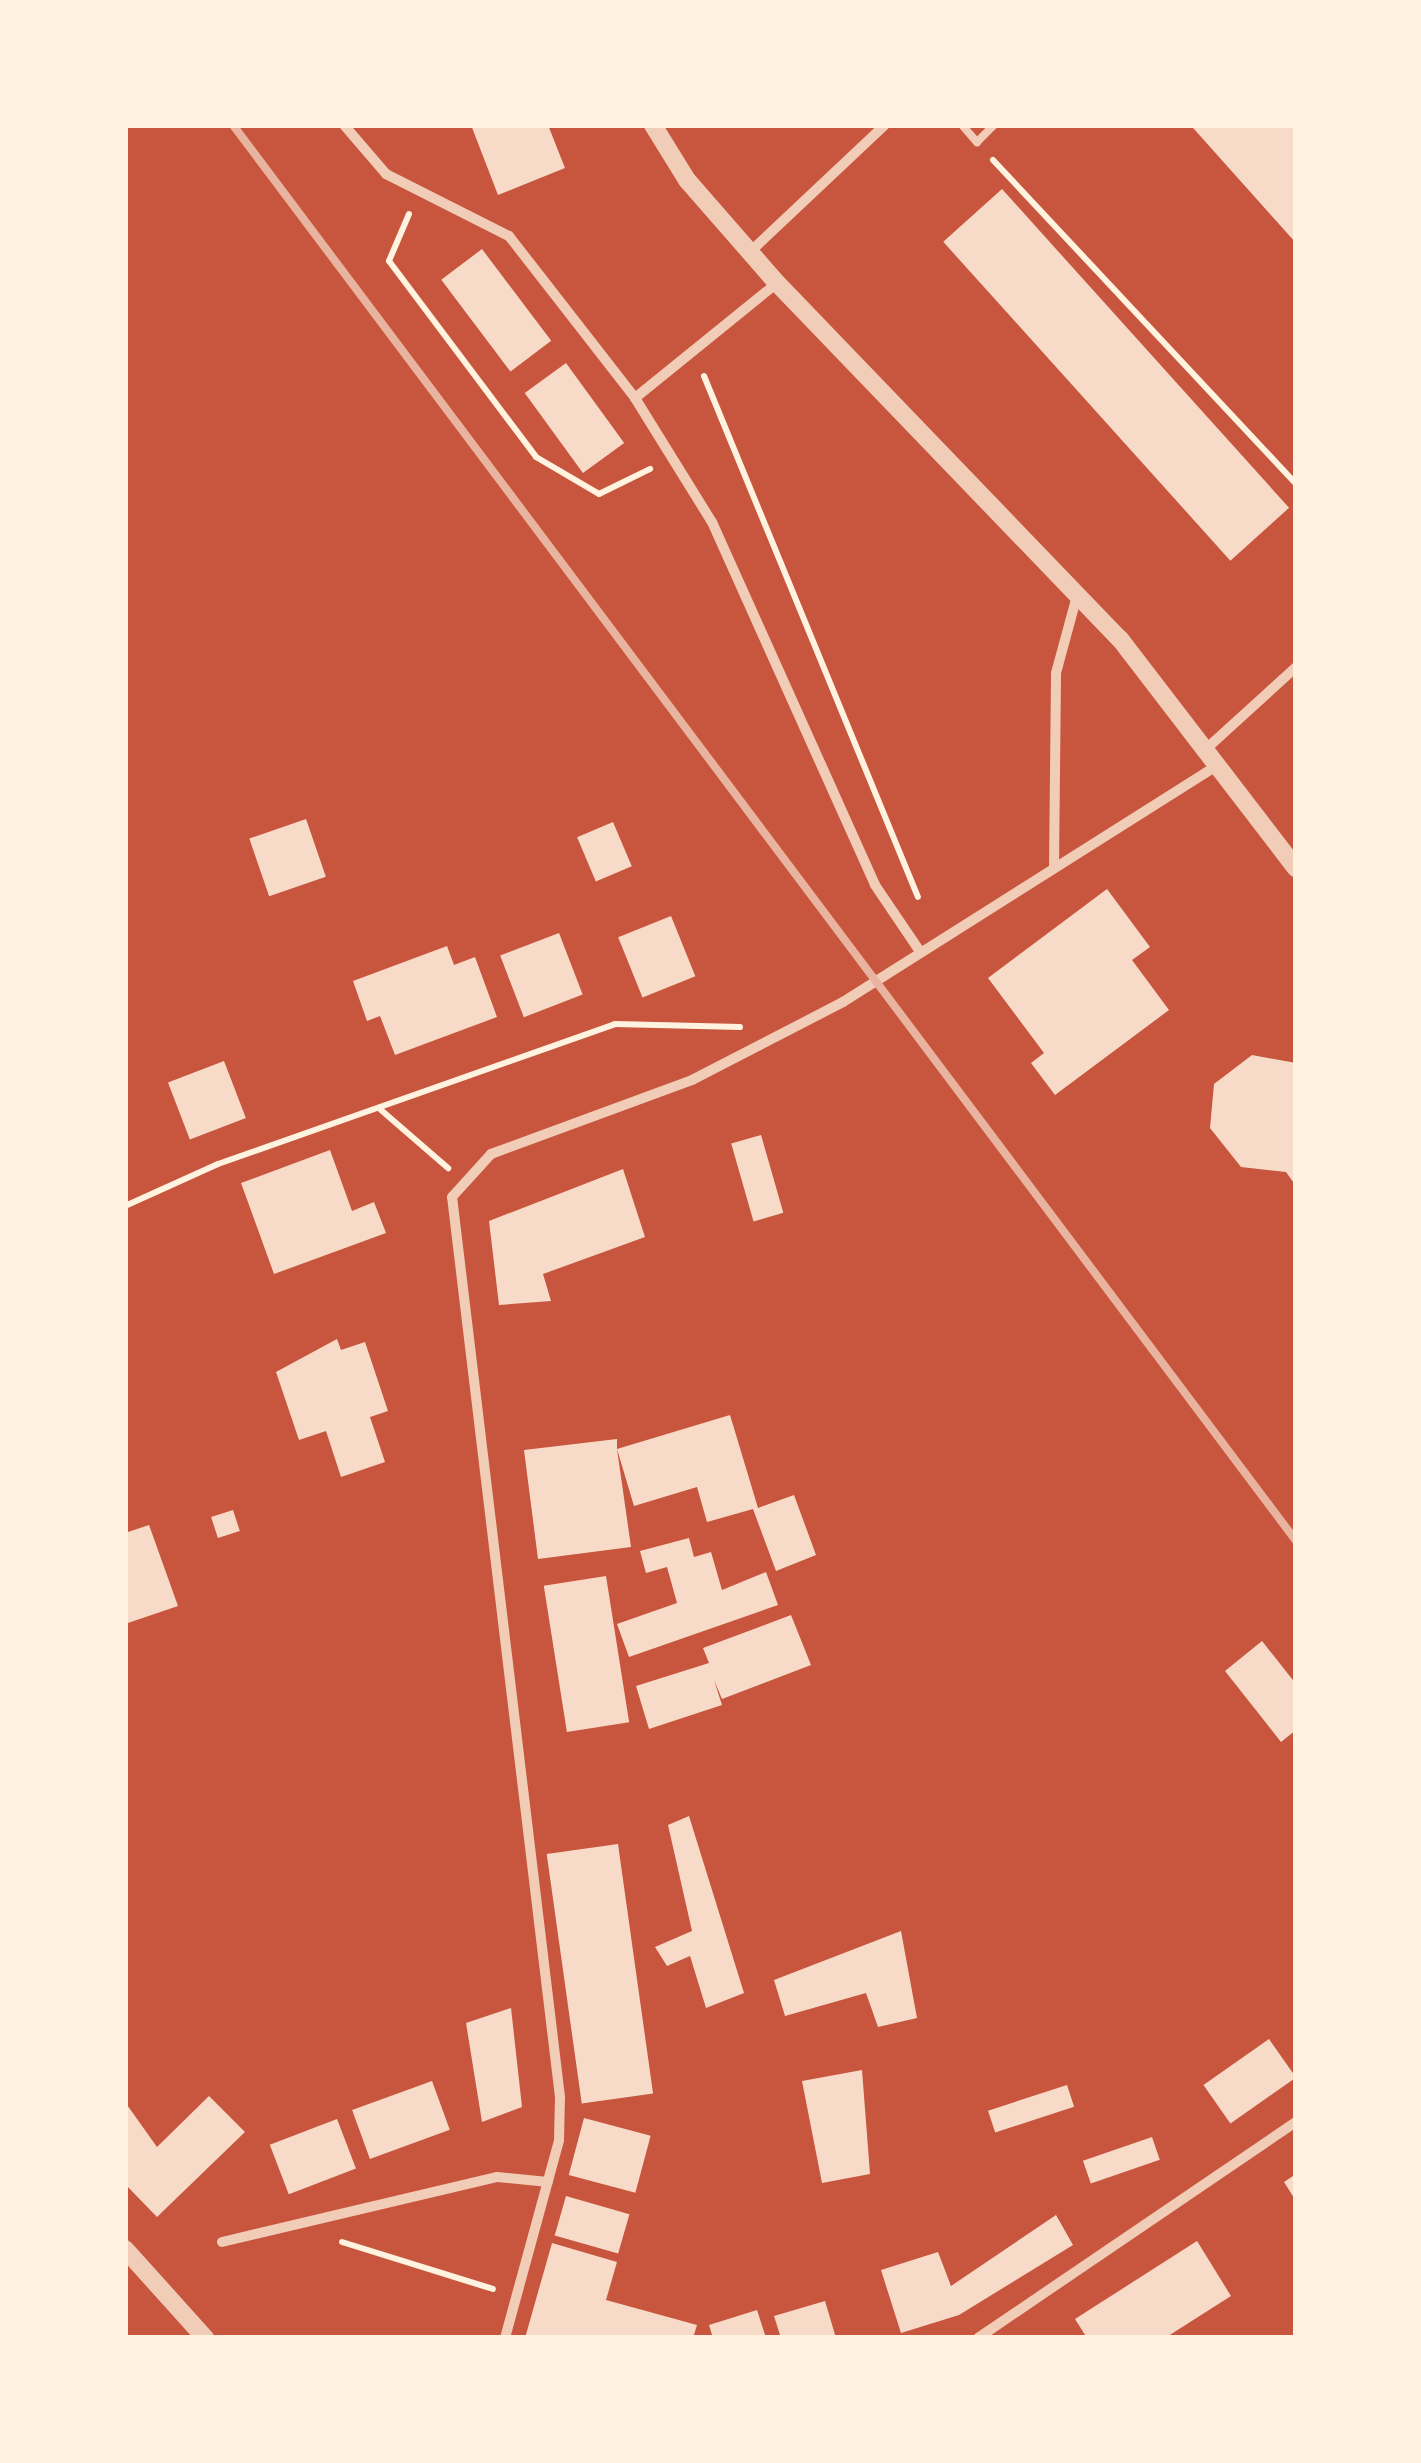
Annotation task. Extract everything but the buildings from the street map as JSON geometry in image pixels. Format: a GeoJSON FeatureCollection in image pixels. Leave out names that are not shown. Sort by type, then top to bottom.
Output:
{"type":"FeatureCollection","features":[{"type":"Feature","properties":{"kind":"street"},"geometry":{"type":"LineString","coordinates":[[344,125],[374,162],[422,197],[508,236],[635,398],[673,458],[746,591],[875,884],[918,950]]}},
{"type":"Feature","properties":{"kind":"street"},"geometry":{"type":"LineString","coordinates":[[653,125],[777,283],[1078,592],[1206,749],[1296,868]]}},
{"type":"Feature","properties":{"kind":"street"},"geometry":{"type":"LineString","coordinates":[[750,252],[884,125]]}},
{"type":"Feature","properties":{"kind":"street"},"geometry":{"type":"LineString","coordinates":[[635,398],[777,283]]}},
{"type":"Feature","properties":{"kind":"street"},"geometry":{"type":"LineString","coordinates":[[1054,867],[1056,673],[1078,592]]}},
{"type":"Feature","properties":{"kind":"street"},"geometry":{"type":"LineString","coordinates":[[1206,749],[1296,667]]}},
{"type":"Feature","properties":{"kind":"street"},"geometry":{"type":"LineString","coordinates":[[506,2338],[548,2182],[560,2098],[451,1218],[461,1180],[491,1154],[777,1038],[877,980],[935,939],[1218,765]]}},
{"type":"Feature","properties":{"kind":"street"},"geometry":{"type":"LineString","coordinates":[[978,2338],[1296,2122]]}},
{"type":"Feature","properties":{"kind":"street"},"geometry":{"type":"LineString","coordinates":[[222,2242],[498,2177],[548,2182]]}},
{"type":"Feature","properties":{"kind":"street"},"geometry":{"type":"LineString","coordinates":[[125,2249],[204,2338]]}},
{"type":"Feature","properties":{"kind":"lane"},"geometry":{"type":"LineString","coordinates":[[962,125],[977,142],[994,125]]}},
{"type":"Feature","properties":{"kind":"path"},"geometry":{"type":"LineString","coordinates":[[977,142],[1296,484]]}},
{"type":"Feature","properties":{"kind":"path"},"geometry":{"type":"LineString","coordinates":[[422,197],[396,232],[389,261],[536,457],[599,494],[673,458]]}},
{"type":"Feature","properties":{"kind":"path"},"geometry":{"type":"LineString","coordinates":[[694,352],[935,939]]}},
{"type":"Feature","properties":{"kind":"path"},"geometry":{"type":"LineString","coordinates":[[125,1206],[616,1024],[720,1022],[777,1038]]}},
{"type":"Feature","properties":{"kind":"path"},"geometry":{"type":"LineString","coordinates":[[381,1110],[461,1180]]}},
{"type":"Feature","properties":{"kind":"path"},"geometry":{"type":"LineString","coordinates":[[307,2223],[325,2237],[518,2296]]}},
{"type":"Feature","properties":{"kind":"railway"},"geometry":{"type":"LineString","coordinates":[[233,125],[1296,1541]]}}]}
